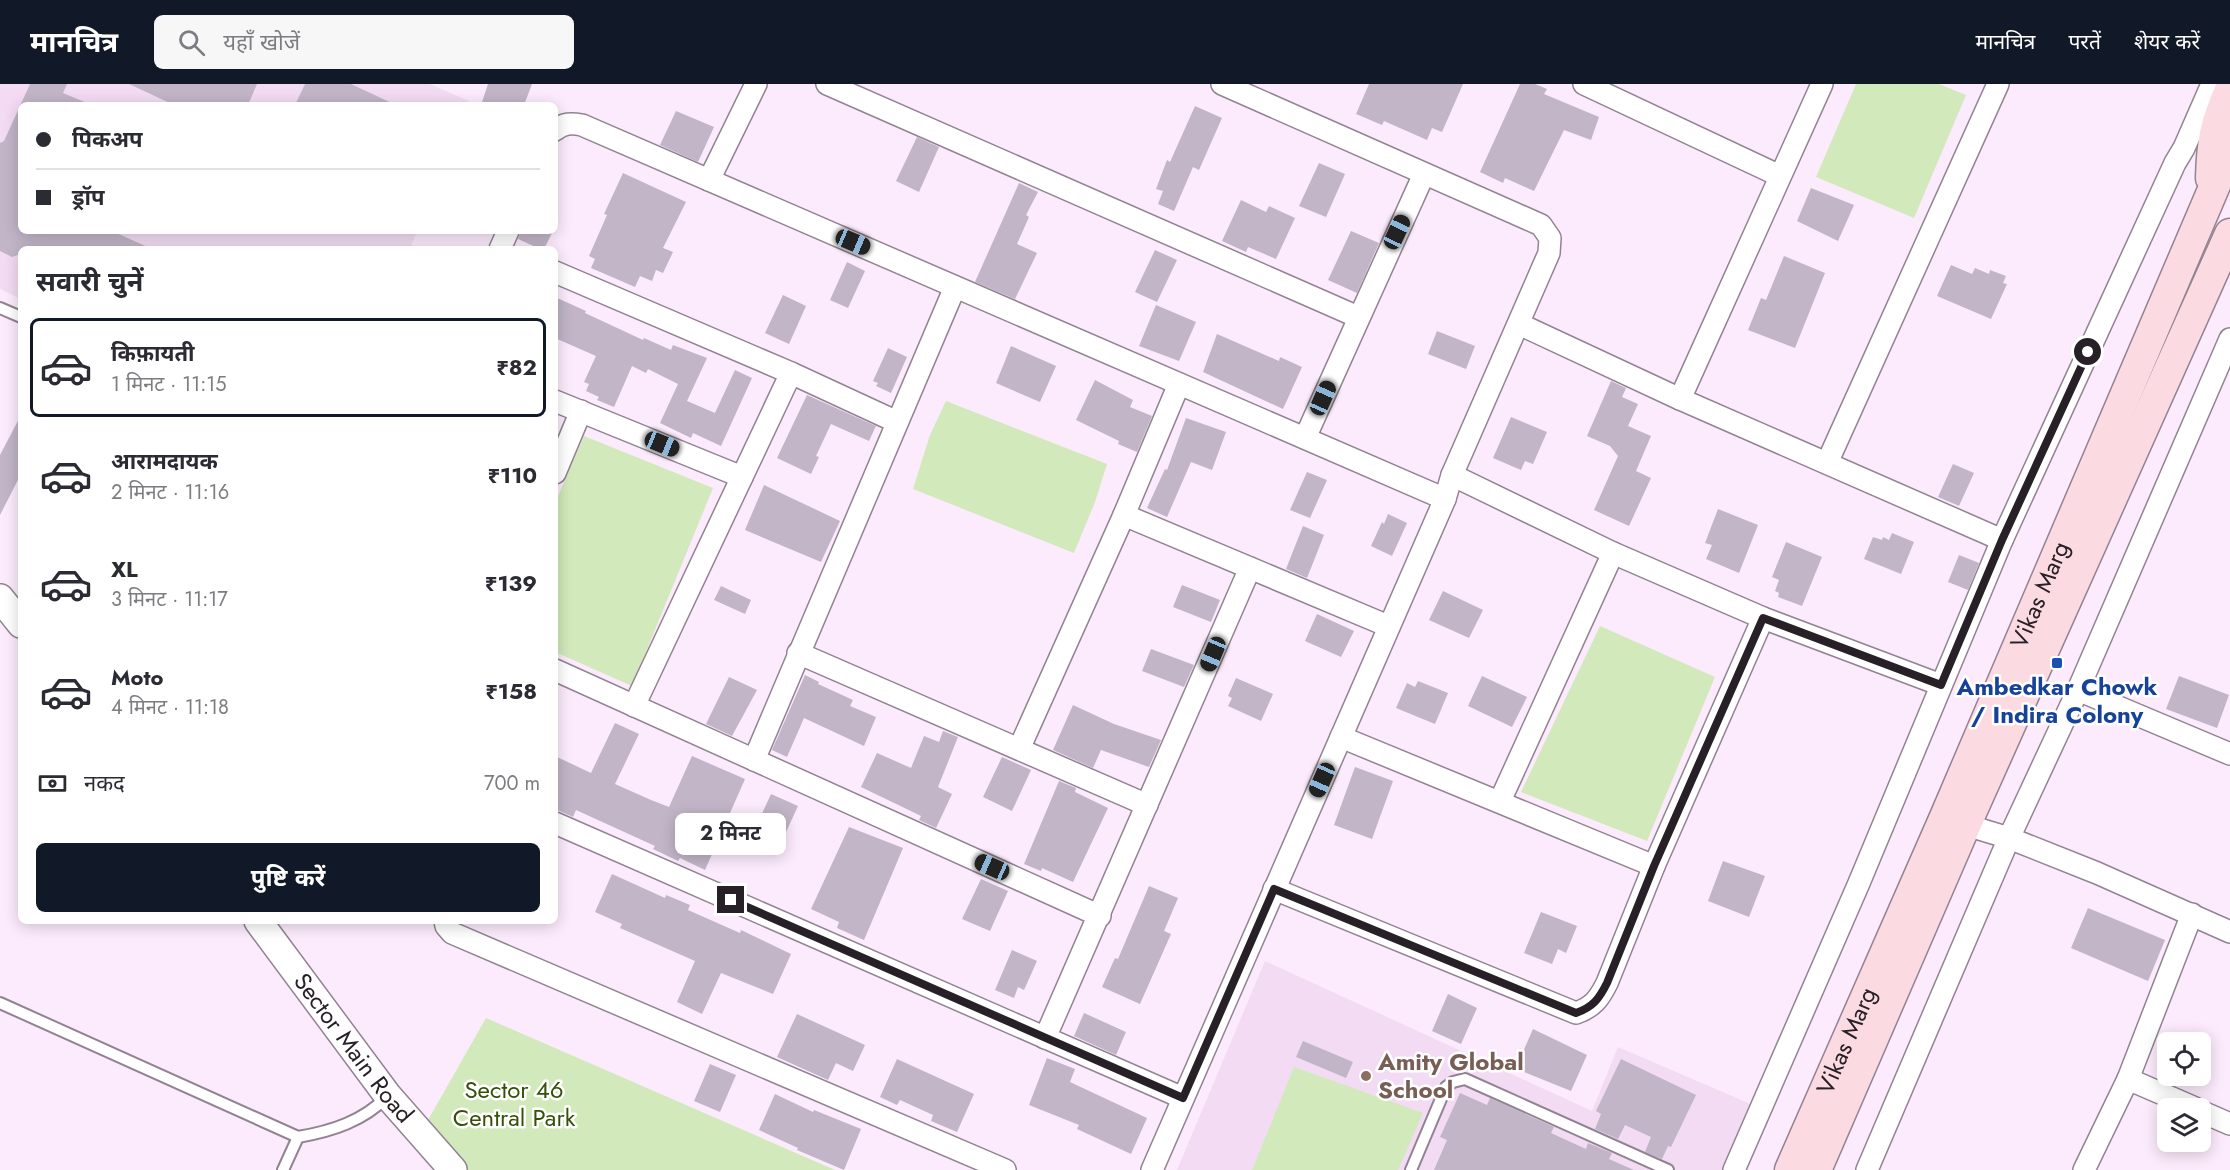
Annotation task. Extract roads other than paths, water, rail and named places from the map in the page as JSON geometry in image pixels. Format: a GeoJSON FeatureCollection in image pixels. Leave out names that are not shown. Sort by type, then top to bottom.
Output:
{"type":"FeatureCollection","features":[{"type":"Feature","properties":{"kind":"main road"},"geometry":{"type":"LineString","coordinates":[[2210,194],[2213,136],[2230,90]]}},
{"type":"Feature","properties":{"kind":"main road","name":"Vikas Marg"},"geometry":{"type":"LineString","coordinates":[[1816,1170],[1955,822],[2210,194],[2230,150]]}},
{"type":"Feature","properties":{"kind":"main road","name":"Vikas Marg"},"geometry":{"type":"LineString","coordinates":[[1790,1170],[2230,234]]}},
{"type":"Feature","properties":{"kind":"street"},"geometry":{"type":"LineString","coordinates":[[709,180],[756,84]]}},
{"type":"Feature","properties":{"kind":"street"},"geometry":{"type":"LineString","coordinates":[[827,84],[1358,317]]}},
{"type":"Feature","properties":{"kind":"street"},"geometry":{"type":"LineString","coordinates":[[1152,1170],[1445,499],[1452,476],[1549,253],[1550,238],[1541,225],[1424,174],[1260,92],[1222,84]]}},
{"type":"Feature","properties":{"kind":"street"},"geometry":{"type":"LineString","coordinates":[[1584,84],[1780,176]]}},
{"type":"Feature","properties":{"kind":"street"},"geometry":{"type":"LineString","coordinates":[[1680,399],[1822,84]]}},
{"type":"Feature","properties":{"kind":"street"},"geometry":{"type":"LineString","coordinates":[[1827,463],[1998,84]]}},
{"type":"Feature","properties":{"kind":"street"},"geometry":{"type":"LineString","coordinates":[[1734,1170],[1854,894],[2002,540],[2212,84]]}},
{"type":"Feature","properties":{"kind":"street"},"geometry":{"type":"LineString","coordinates":[[558,129],[571,123],[582,125],[1445,499]]}},
{"type":"Feature","properties":{"kind":"street"},"geometry":{"type":"LineString","coordinates":[[1305,438],[1424,174]]}},
{"type":"Feature","properties":{"kind":"street"},"geometry":{"type":"LineString","coordinates":[[558,273],[791,373],[897,422]]}},
{"type":"Feature","properties":{"kind":"street"},"geometry":{"type":"LineString","coordinates":[[754,760],[955,287]]}},
{"type":"Feature","properties":{"kind":"street"},"geometry":{"type":"LineString","coordinates":[[1519,324],[1680,399],[2002,540]]}},
{"type":"Feature","properties":{"kind":"street"},"geometry":{"type":"LineString","coordinates":[[1867,1170],[2009,838],[2078,690],[2230,339]]}},
{"type":"Feature","properties":{"kind":"street"},"geometry":{"type":"LineString","coordinates":[[634,706],[791,373]]}},
{"type":"Feature","properties":{"kind":"street"},"geometry":{"type":"LineString","coordinates":[[1019,749],[1124,515],[1179,384]]}},
{"type":"Feature","properties":{"kind":"street"},"geometry":{"type":"LineString","coordinates":[[558,402],[742,477]]}},
{"type":"Feature","properties":{"kind":"street"},"geometry":{"type":"LineString","coordinates":[[558,466],[581,411]]}},
{"type":"Feature","properties":{"kind":"street"},"geometry":{"type":"LineString","coordinates":[[1452,476],[1613,553],[1763,618],[1941,685]]}},
{"type":"Feature","properties":{"kind":"street"},"geometry":{"type":"LineString","coordinates":[[1124,515],[1388,626]]}},
{"type":"Feature","properties":{"kind":"street"},"geometry":{"type":"LineString","coordinates":[[1500,801],[1613,553]]}},
{"type":"Feature","properties":{"kind":"street"},"geometry":{"type":"LineString","coordinates":[[1046,1038],[1250,568]]}},
{"type":"Feature","properties":{"kind":"street"},"geometry":{"type":"LineString","coordinates":[[0,598],[18,620]]}},
{"type":"Feature","properties":{"kind":"street"},"geometry":{"type":"LineString","coordinates":[[1274,889],[1576,1013],[1588,1009],[1600,999],[1654,866],[1763,618]]}},
{"type":"Feature","properties":{"kind":"street"},"geometry":{"type":"LineString","coordinates":[[798,652],[1147,805]]}},
{"type":"Feature","properties":{"kind":"street"},"geometry":{"type":"LineString","coordinates":[[558,671],[1100,916]]}},
{"type":"Feature","properties":{"kind":"street"},"geometry":{"type":"LineString","coordinates":[[2078,690],[2228,747]]}},
{"type":"Feature","properties":{"kind":"street"},"geometry":{"type":"LineString","coordinates":[[1341,737],[1654,866]]}},
{"type":"Feature","properties":{"kind":"street"},"geometry":{"type":"LineString","coordinates":[[1955,822],[2009,838],[2230,932]]}},
{"type":"Feature","properties":{"kind":"street"},"geometry":{"type":"LineString","coordinates":[[558,824],[1183,1098]]}},
{"type":"Feature","properties":{"kind":"street"},"geometry":{"type":"LineString","coordinates":[[2084,1170],[2128,1079],[2192,914]]}},
{"type":"Feature","properties":{"kind":"street","name":"Sector Main Road"},"geometry":{"type":"LineString","coordinates":[[260,924],[388,1096],[453,1170]]}},
{"type":"Feature","properties":{"kind":"street"},"geometry":{"type":"LineString","coordinates":[[447,924],[452,933],[1005,1170]]}},
{"type":"Feature","properties":{"kind":"street"},"geometry":{"type":"LineString","coordinates":[[2128,1079],[2172,1098]]}},
{"type":"Feature","properties":{"kind":"street"},"geometry":{"type":"LineString","coordinates":[[2211,1116],[2230,1124]]}},
{"type":"Feature","properties":{"kind":"lane"},"geometry":{"type":"LineString","coordinates":[[0,308],[18,316]]}},
{"type":"Feature","properties":{"kind":"lane"},"geometry":{"type":"LineString","coordinates":[[0,1003],[298,1137],[352,1123],[388,1096]]}},
{"type":"Feature","properties":{"kind":"lane"},"geometry":{"type":"LineString","coordinates":[[1412,1170],[1446,1087],[1453,1082],[1465,1080],[1668,1170]]}},
{"type":"Feature","properties":{"kind":"lane"},"geometry":{"type":"LineString","coordinates":[[283,1170],[298,1137]]}},
{"type":"Feature","properties":{"kind":"place","name":"Ambedkar Chowk / Indira Colony"},"geometry":{"type":"Point","coordinates":[2057,663]}},
{"type":"Feature","properties":{"kind":"place","name":"Amity Global School"},"geometry":{"type":"Point","coordinates":[1366,1076]}},
{"type":"Feature","properties":{"kind":"park label","name":"Sector 46 Central Park"},"geometry":{"type":"Point","coordinates":[514,1104]}}]}
